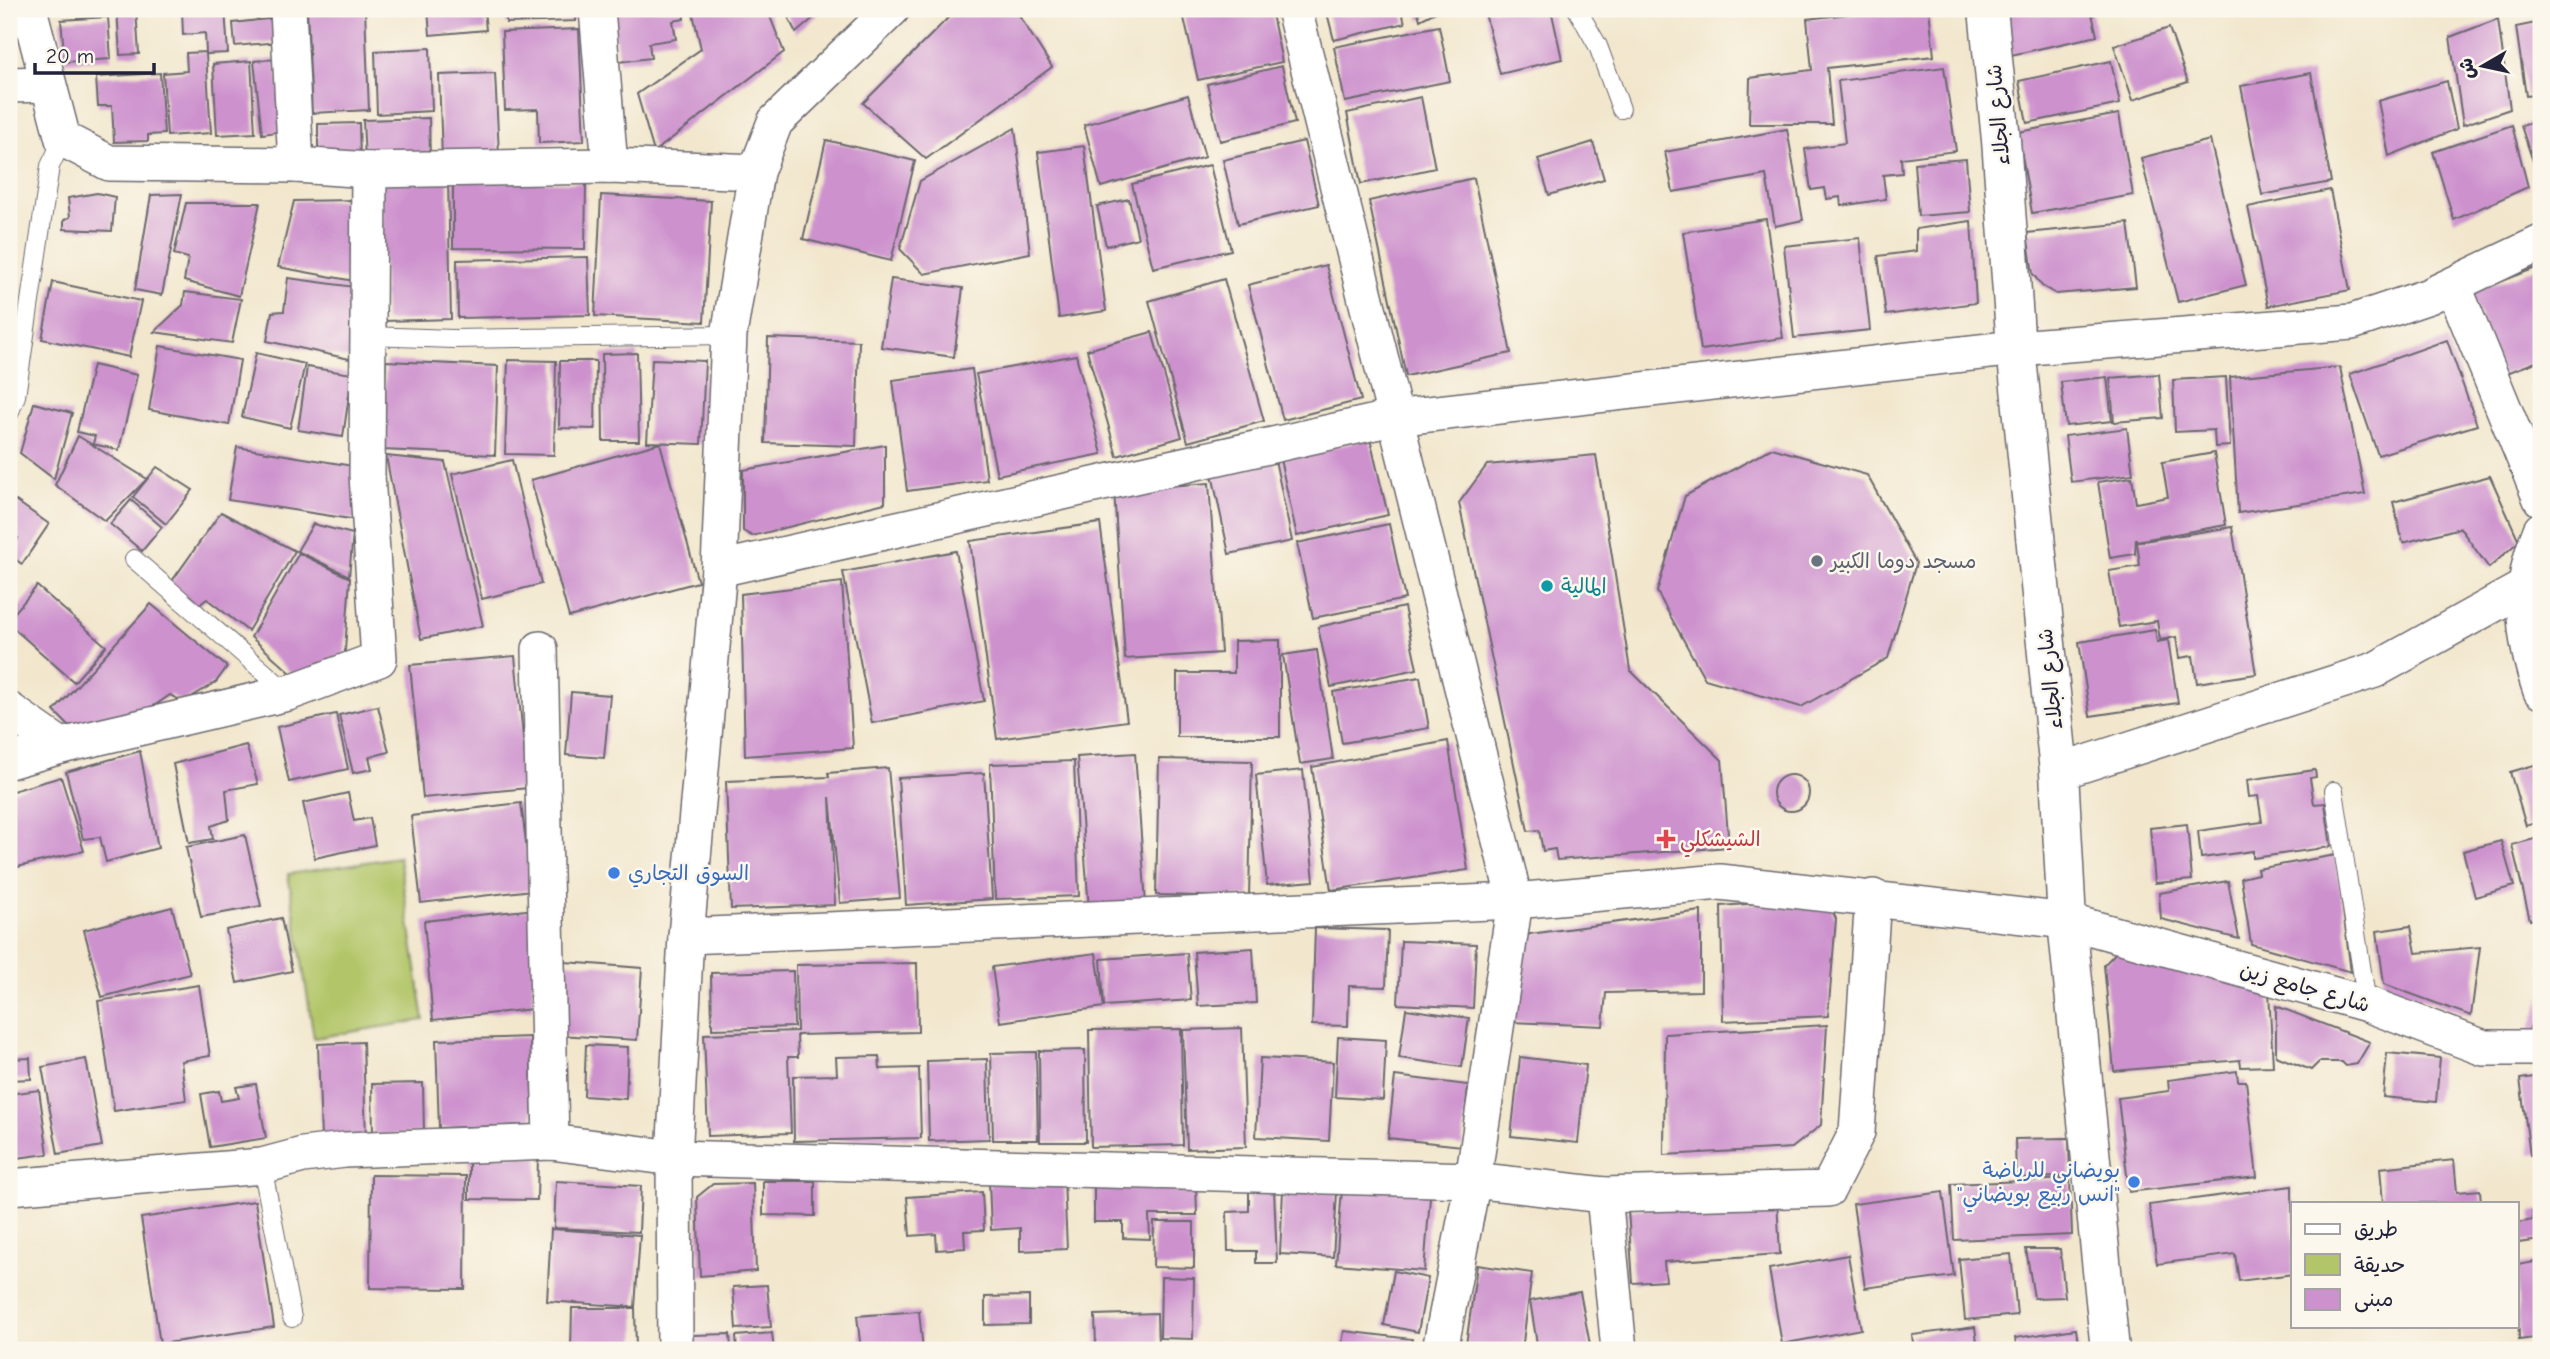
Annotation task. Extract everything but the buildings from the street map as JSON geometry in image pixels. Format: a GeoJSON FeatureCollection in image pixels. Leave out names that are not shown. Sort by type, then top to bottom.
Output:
{"type":"FeatureCollection","features":[{"type":"Feature","properties":{"kind":"street"},"geometry":{"type":"LineString","coordinates":[[29,9],[47,84],[64,139],[109,163],[296,165],[369,170],[610,166],[756,172]]}},
{"type":"Feature","properties":{"kind":"street"},"geometry":{"type":"LineString","coordinates":[[288,9],[296,165]]}},
{"type":"Feature","properties":{"kind":"street"},"geometry":{"type":"LineString","coordinates":[[597,9],[610,166]]}},
{"type":"Feature","properties":{"kind":"street"},"geometry":{"type":"LineString","coordinates":[[675,1350],[674,1158],[685,936],[719,569],[729,335],[756,172],[775,122],[892,9]]}},
{"type":"Feature","properties":{"kind":"street"},"geometry":{"type":"LineString","coordinates":[[1294,9],[1393,418],[1515,901],[1473,1180],[1440,1350]]}},
{"type":"Feature","properties":{"kind":"street","name":"شارع الجلاء"},"geometry":{"type":"LineString","coordinates":[[1988,9],[2001,140],[2015,348],[2059,772],[2067,921],[2110,1350]]}},
{"type":"Feature","properties":{"kind":"street"},"geometry":{"type":"LineString","coordinates":[[9,85],[47,84]]}},
{"type":"Feature","properties":{"kind":"street"},"geometry":{"type":"LineString","coordinates":[[9,761],[61,746],[288,693],[379,659],[367,475],[369,170]]}},
{"type":"Feature","properties":{"kind":"street"},"geometry":{"type":"LineString","coordinates":[[719,569],[1393,418],[2015,348],[2352,322],[2453,285],[2541,243]]}},
{"type":"Feature","properties":{"kind":"street"},"geometry":{"type":"LineString","coordinates":[[2453,285],[2541,499]]}},
{"type":"Feature","properties":{"kind":"street"},"geometry":{"type":"LineString","coordinates":[[2541,530],[2532,582],[2529,658],[2541,691]]}},
{"type":"Feature","properties":{"kind":"street"},"geometry":{"type":"LineString","coordinates":[[2059,772],[2375,670],[2532,582]]}},
{"type":"Feature","properties":{"kind":"street"},"geometry":{"type":"LineString","coordinates":[[540,649],[551,1142]]}},
{"type":"Feature","properties":{"kind":"street"},"geometry":{"type":"LineString","coordinates":[[9,710],[61,746]]}},
{"type":"Feature","properties":{"kind":"street","name":"شارع جامع زين"},"geometry":{"type":"LineString","coordinates":[[685,936],[1515,901],[1720,882],[1873,897],[2067,921],[2367,1004],[2484,1048],[2541,1048]]}},
{"type":"Feature","properties":{"kind":"street"},"geometry":{"type":"LineString","coordinates":[[9,1187],[262,1166],[345,1150],[551,1142],[674,1158],[1473,1180],[1604,1195],[1828,1189],[1857,1132],[1873,897]]}},
{"type":"Feature","properties":{"kind":"street"},"geometry":{"type":"LineString","coordinates":[[1604,1195],[1619,1350]]}},
{"type":"Feature","properties":{"kind":"lane"},"geometry":{"type":"LineString","coordinates":[[1577,9],[1598,46],[1621,109]]}},
{"type":"Feature","properties":{"kind":"lane"},"geometry":{"type":"LineString","coordinates":[[9,414],[16,396],[50,166],[64,139]]}},
{"type":"Feature","properties":{"kind":"lane"},"geometry":{"type":"LineString","coordinates":[[368,336],[453,338],[729,335]]}},
{"type":"Feature","properties":{"kind":"lane"},"geometry":{"type":"LineString","coordinates":[[134,559],[288,693]]}},
{"type":"Feature","properties":{"kind":"lane"},"geometry":{"type":"LineString","coordinates":[[2334,791],[2367,1004]]}},
{"type":"Feature","properties":{"kind":"lane"},"geometry":{"type":"LineString","coordinates":[[262,1166],[292,1318]]}},
{"type":"Feature","properties":{"kind":"green space"},"geometry":{"type":"Polygon","coordinates":[[[399,857],[424,1020],[314,1038],[288,874],[399,857]]]}},
{"type":"Feature","properties":{"kind":"place","name":"مسجد دوما الكبير"},"geometry":{"type":"Point","coordinates":[1817,561]}},
{"type":"Feature","properties":{"kind":"place","name":"المالية"},"geometry":{"type":"Point","coordinates":[1547,586]}},
{"type":"Feature","properties":{"kind":"place","name":"الشيشكلي"},"geometry":{"type":"Point","coordinates":[1666,839]}},
{"type":"Feature","properties":{"kind":"place","name":"السوق التجاري"},"geometry":{"type":"Point","coordinates":[614,873]}},
{"type":"Feature","properties":{"kind":"place","name":"بويضاني للرياضة \"انس ربيع بويضاني\""},"geometry":{"type":"Point","coordinates":[2134,1182]}}]}
